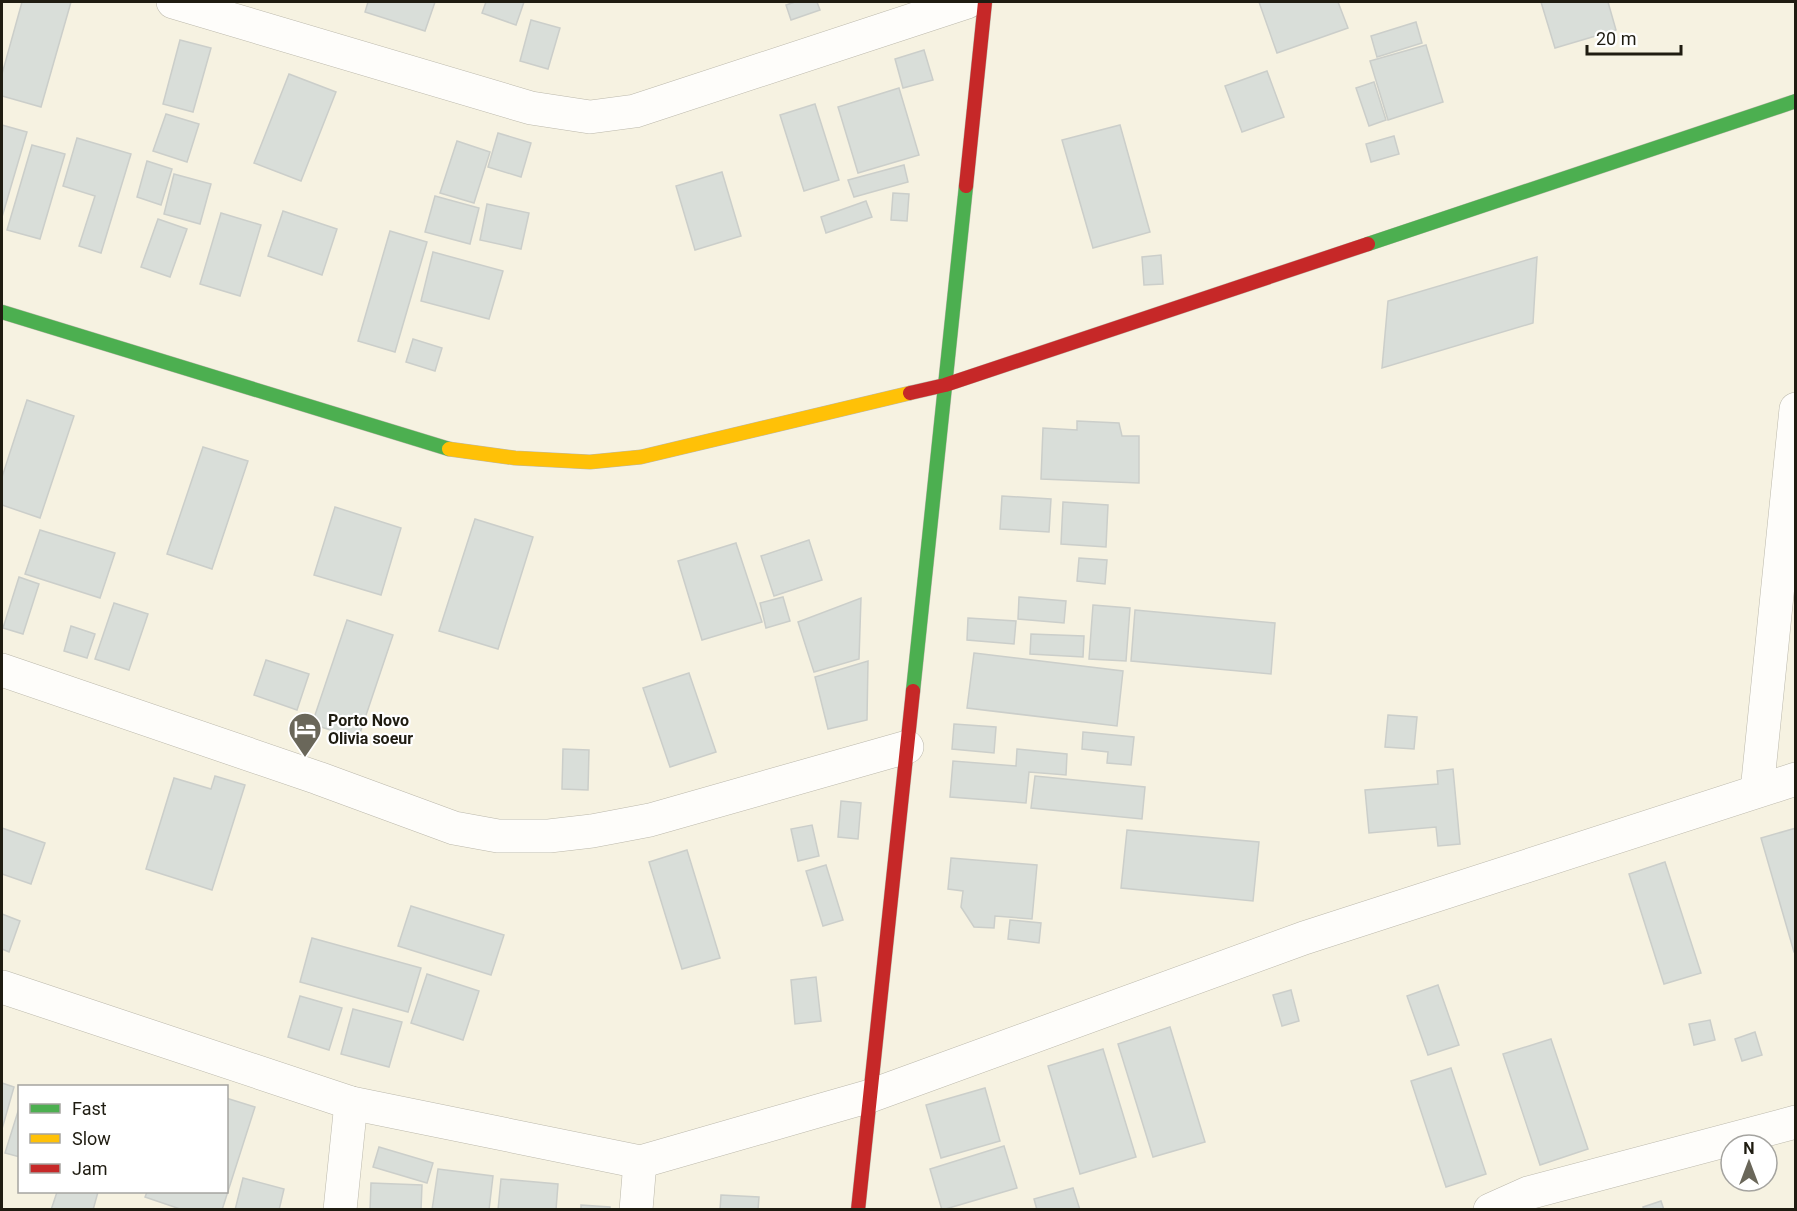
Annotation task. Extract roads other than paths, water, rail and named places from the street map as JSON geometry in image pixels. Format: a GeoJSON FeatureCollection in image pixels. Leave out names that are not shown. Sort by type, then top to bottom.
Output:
{"type":"FeatureCollection","features":[{"type":"Feature","properties":{"kind":"street"},"geometry":{"type":"LineString","coordinates":[[173,2],[531,108],[590,117],[635,111],[967,2]]}},
{"type":"Feature","properties":{"kind":"street"},"geometry":{"type":"LineString","coordinates":[[858,1209],[986,2]]}},
{"type":"Feature","properties":{"kind":"street"},"geometry":{"type":"LineString","coordinates":[[2,312],[447,449],[515,458],[590,462],[641,457],[945,385],[1796,101]]}},
{"type":"Feature","properties":{"kind":"street"},"geometry":{"type":"LineString","coordinates":[[1757,791],[1796,409]]}},
{"type":"Feature","properties":{"kind":"street"},"geometry":{"type":"LineString","coordinates":[[2,670],[318,778],[454,828],[498,836],[549,836],[650,820],[907,747]]}},
{"type":"Feature","properties":{"kind":"street"},"geometry":{"type":"LineString","coordinates":[[2,987],[351,1103],[640,1161],[870,1096],[1304,938],[1796,778]]}},
{"type":"Feature","properties":{"kind":"street"},"geometry":{"type":"LineString","coordinates":[[340,1209],[351,1103]]}},
{"type":"Feature","properties":{"kind":"street"},"geometry":{"type":"LineString","coordinates":[[1490,1209],[1528,1193],[1796,1122]]}},
{"type":"Feature","properties":{"kind":"street"},"geometry":{"type":"LineString","coordinates":[[636,1209],[640,1161]]}},
{"type":"Feature","properties":{"kind":"place","name":"Porto Novo Olivia soeur"},"geometry":{"type":"Point","coordinates":[305,758]}}]}
